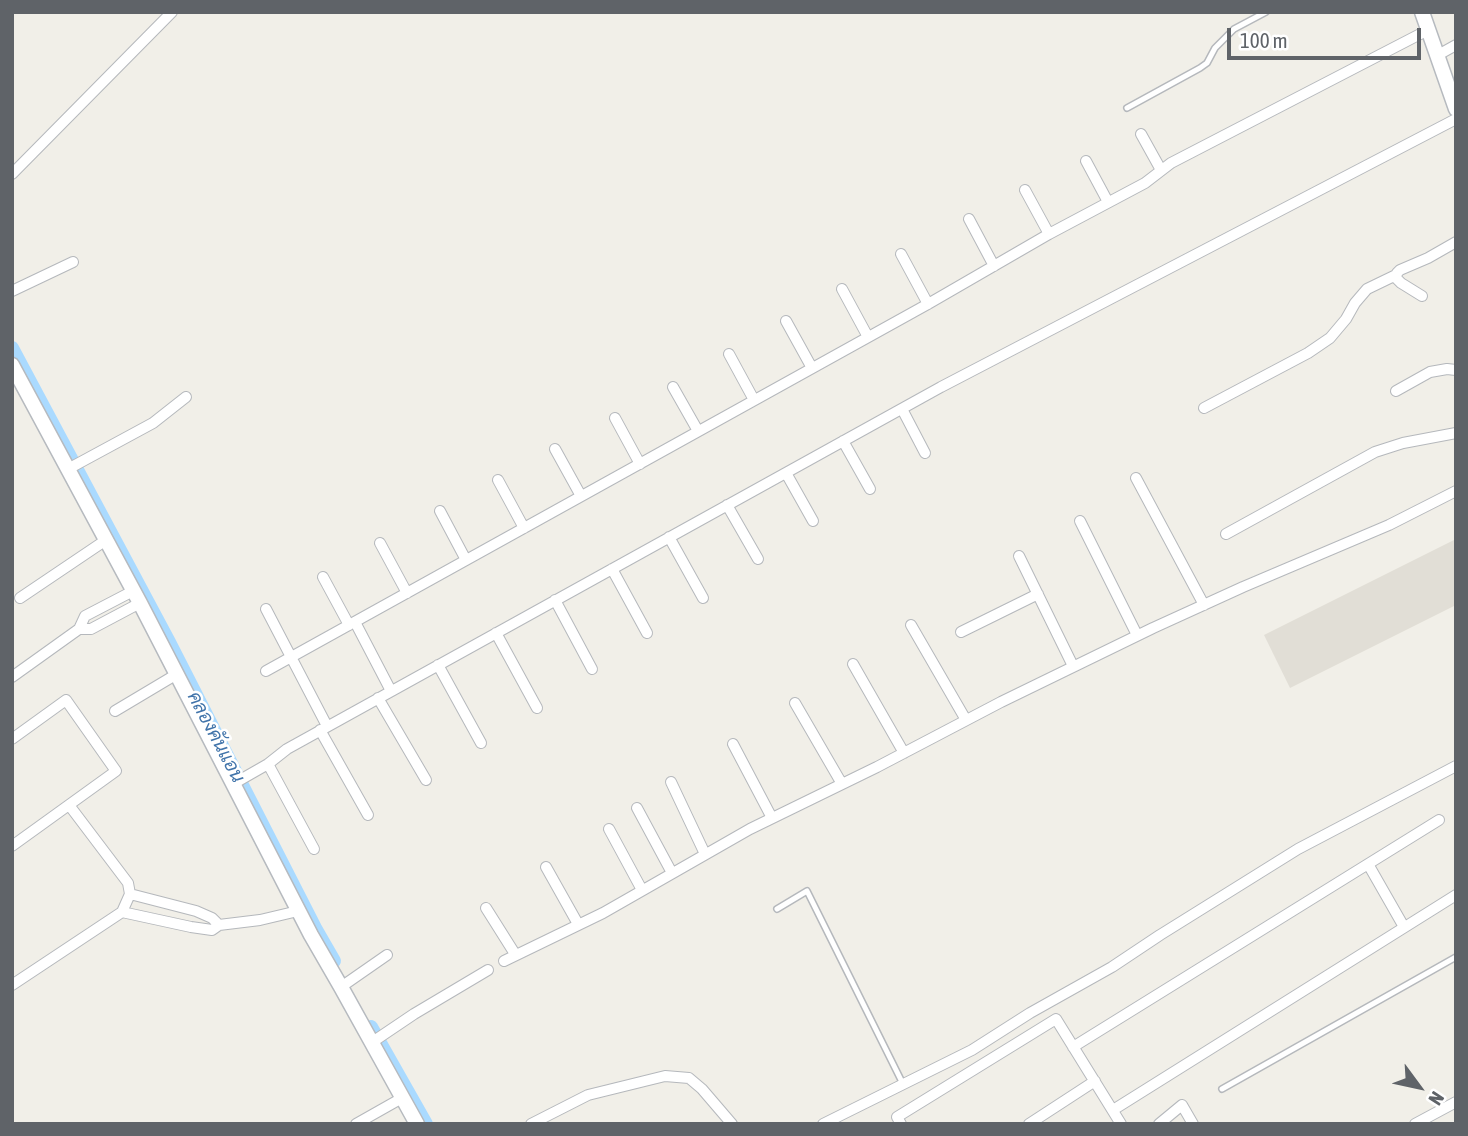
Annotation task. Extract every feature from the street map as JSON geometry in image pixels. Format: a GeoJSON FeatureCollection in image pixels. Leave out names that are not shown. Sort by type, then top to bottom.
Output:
{"type":"FeatureCollection","features":[{"type":"Feature","properties":{"kind":"street"},"geometry":{"type":"LineString","coordinates":[[12,174],[172,12]]}},
{"type":"Feature","properties":{"kind":"street"},"geometry":{"type":"LineString","coordinates":[[1422,12],[1456,109]]}},
{"type":"Feature","properties":{"kind":"street"},"geometry":{"type":"LineString","coordinates":[[267,671],[1145,183],[1183,157],[1428,30]]}},
{"type":"Feature","properties":{"kind":"street"},"geometry":{"type":"LineString","coordinates":[[1438,55],[1456,45]]}},
{"type":"Feature","properties":{"kind":"street"},"geometry":{"type":"LineString","coordinates":[[237,782],[323,728],[786,472],[1456,119]]}},
{"type":"Feature","properties":{"kind":"street"},"geometry":{"type":"LineString","coordinates":[[1141,134],[1161,170]]}},
{"type":"Feature","properties":{"kind":"street"},"geometry":{"type":"LineString","coordinates":[[1086,161],[1108,202]]}},
{"type":"Feature","properties":{"kind":"street"},"geometry":{"type":"LineString","coordinates":[[1025,190],[1049,234]]}},
{"type":"Feature","properties":{"kind":"street"},"geometry":{"type":"LineString","coordinates":[[969,219],[994,266]]}},
{"type":"Feature","properties":{"kind":"street"},"geometry":{"type":"LineString","coordinates":[[1204,408],[1308,353],[1330,338],[1367,289],[1456,242]]}},
{"type":"Feature","properties":{"kind":"street"},"geometry":{"type":"LineString","coordinates":[[901,254],[928,304]]}},
{"type":"Feature","properties":{"kind":"street"},"geometry":{"type":"LineString","coordinates":[[12,291],[73,262]]}},
{"type":"Feature","properties":{"kind":"street"},"geometry":{"type":"LineString","coordinates":[[1396,275],[1401,283],[1422,296]]}},
{"type":"Feature","properties":{"kind":"street"},"geometry":{"type":"LineString","coordinates":[[842,289],[868,337]]}},
{"type":"Feature","properties":{"kind":"street"},"geometry":{"type":"LineString","coordinates":[[786,321],[812,368]]}},
{"type":"Feature","properties":{"kind":"street"},"geometry":{"type":"LineString","coordinates":[[729,354],[754,400]]}},
{"type":"Feature","properties":{"kind":"street"},"geometry":{"type":"LineString","coordinates":[[12,365],[70,468],[136,597],[237,782],[298,911],[417,1124]]}},
{"type":"Feature","properties":{"kind":"street"},"geometry":{"type":"LineString","coordinates":[[1396,391],[1430,372],[1456,369]]}},
{"type":"Feature","properties":{"kind":"street"},"geometry":{"type":"LineString","coordinates":[[673,387],[698,431]]}},
{"type":"Feature","properties":{"kind":"street"},"geometry":{"type":"LineString","coordinates":[[70,468],[153,423],[186,397]]}},
{"type":"Feature","properties":{"kind":"street"},"geometry":{"type":"LineString","coordinates":[[902,409],[925,453]]}},
{"type":"Feature","properties":{"kind":"street"},"geometry":{"type":"LineString","coordinates":[[615,418],[640,464]]}},
{"type":"Feature","properties":{"kind":"street"},"geometry":{"type":"LineString","coordinates":[[1226,534],[1375,452],[1402,443],[1456,433]]}},
{"type":"Feature","properties":{"kind":"street"},"geometry":{"type":"LineString","coordinates":[[843,441],[870,489]]}},
{"type":"Feature","properties":{"kind":"street"},"geometry":{"type":"LineString","coordinates":[[555,449],[581,496]]}},
{"type":"Feature","properties":{"kind":"street"},"geometry":{"type":"LineString","coordinates":[[786,472],[813,521]]}},
{"type":"Feature","properties":{"kind":"street"},"geometry":{"type":"LineString","coordinates":[[1136,478],[1204,605]]}},
{"type":"Feature","properties":{"kind":"street"},"geometry":{"type":"LineString","coordinates":[[498,480],[524,528]]}},
{"type":"Feature","properties":{"kind":"street"},"geometry":{"type":"LineString","coordinates":[[504,961],[603,913],[772,818],[1073,666],[1204,605],[1389,525],[1456,491]]}},
{"type":"Feature","properties":{"kind":"street"},"geometry":{"type":"LineString","coordinates":[[727,505],[758,559]]}},
{"type":"Feature","properties":{"kind":"street"},"geometry":{"type":"LineString","coordinates":[[440,512],[466,560]]}},
{"type":"Feature","properties":{"kind":"street"},"geometry":{"type":"LineString","coordinates":[[1080,521],[1137,635]]}},
{"type":"Feature","properties":{"kind":"street"},"geometry":{"type":"LineString","coordinates":[[669,537],[703,598]]}},
{"type":"Feature","properties":{"kind":"street"},"geometry":{"type":"LineString","coordinates":[[20,598],[106,540]]}},
{"type":"Feature","properties":{"kind":"street"},"geometry":{"type":"LineString","coordinates":[[380,543],[407,593]]}},
{"type":"Feature","properties":{"kind":"street"},"geometry":{"type":"LineString","coordinates":[[1019,556],[1073,666]]}},
{"type":"Feature","properties":{"kind":"street"},"geometry":{"type":"LineString","coordinates":[[612,569],[647,633]]}},
{"type":"Feature","properties":{"kind":"street"},"geometry":{"type":"LineString","coordinates":[[323,577],[391,691]]}},
{"type":"Feature","properties":{"kind":"street"},"geometry":{"type":"LineString","coordinates":[[961,632],[1038,594]]}},
{"type":"Feature","properties":{"kind":"street"},"geometry":{"type":"LineString","coordinates":[[12,677],[79,629],[85,617],[136,597]]}},
{"type":"Feature","properties":{"kind":"street"},"geometry":{"type":"LineString","coordinates":[[555,600],[592,669]]}},
{"type":"Feature","properties":{"kind":"street"},"geometry":{"type":"LineString","coordinates":[[266,608],[368,815]]}},
{"type":"Feature","properties":{"kind":"street"},"geometry":{"type":"LineString","coordinates":[[911,625],[966,720]]}},
{"type":"Feature","properties":{"kind":"street"},"geometry":{"type":"LineString","coordinates":[[496,633],[537,708]]}},
{"type":"Feature","properties":{"kind":"street"},"geometry":{"type":"LineString","coordinates":[[853,664],[904,753]]}},
{"type":"Feature","properties":{"kind":"street"},"geometry":{"type":"LineString","coordinates":[[438,665],[481,743]]}},
{"type":"Feature","properties":{"kind":"street"},"geometry":{"type":"LineString","coordinates":[[115,711],[177,674]]}},
{"type":"Feature","properties":{"kind":"street"},"geometry":{"type":"LineString","coordinates":[[378,698],[426,780]]}},
{"type":"Feature","properties":{"kind":"street"},"geometry":{"type":"LineString","coordinates":[[12,739],[66,700],[116,771],[12,846]]}},
{"type":"Feature","properties":{"kind":"street"},"geometry":{"type":"LineString","coordinates":[[795,702],[842,784]]}},
{"type":"Feature","properties":{"kind":"street"},"geometry":{"type":"LineString","coordinates":[[733,744],[772,818]]}},
{"type":"Feature","properties":{"kind":"street"},"geometry":{"type":"LineString","coordinates":[[823,1124],[972,1050],[1030,1013],[1112,967],[1298,849],[1456,766]]}},
{"type":"Feature","properties":{"kind":"street"},"geometry":{"type":"LineString","coordinates":[[264,767],[314,849]]}},
{"type":"Feature","properties":{"kind":"street"},"geometry":{"type":"LineString","coordinates":[[671,782],[705,854]]}},
{"type":"Feature","properties":{"kind":"street"},"geometry":{"type":"LineString","coordinates":[[12,985],[122,912],[130,894],[128,883],[69,805]]}},
{"type":"Feature","properties":{"kind":"street"},"geometry":{"type":"LineString","coordinates":[[637,808],[672,873]]}},
{"type":"Feature","properties":{"kind":"street"},"geometry":{"type":"LineString","coordinates":[[1073,1047],[1439,820]]}},
{"type":"Feature","properties":{"kind":"street"},"geometry":{"type":"LineString","coordinates":[[609,829],[642,890]]}},
{"type":"Feature","properties":{"kind":"street"},"geometry":{"type":"LineString","coordinates":[[1368,864],[1404,927]]}},
{"type":"Feature","properties":{"kind":"street"},"geometry":{"type":"LineString","coordinates":[[546,867],[578,925]]}},
{"type":"Feature","properties":{"kind":"street"},"geometry":{"type":"LineString","coordinates":[[130,894],[196,911],[212,918],[219,925]]}},
{"type":"Feature","properties":{"kind":"street"},"geometry":{"type":"LineString","coordinates":[[1113,1110],[1456,895]]}},
{"type":"Feature","properties":{"kind":"street"},"geometry":{"type":"LineString","coordinates":[[486,908],[515,954]]}},
{"type":"Feature","properties":{"kind":"street"},"geometry":{"type":"LineString","coordinates":[[122,912],[212,930],[219,925],[260,920],[298,911]]}},
{"type":"Feature","properties":{"kind":"street"},"geometry":{"type":"LineString","coordinates":[[341,987],[387,955]]}},
{"type":"Feature","properties":{"kind":"street"},"geometry":{"type":"LineString","coordinates":[[371,1043],[488,970]]}},
{"type":"Feature","properties":{"kind":"street"},"geometry":{"type":"LineString","coordinates":[[901,1124],[897,1118],[1056,1019],[1121,1124]]}},
{"type":"Feature","properties":{"kind":"street"},"geometry":{"type":"LineString","coordinates":[[531,1124],[588,1095],[665,1076],[689,1078],[732,1124]]}},
{"type":"Feature","properties":{"kind":"street"},"geometry":{"type":"LineString","coordinates":[[1029,1124],[1095,1081]]}},
{"type":"Feature","properties":{"kind":"street"},"geometry":{"type":"LineString","coordinates":[[356,1124],[402,1098]]}},
{"type":"Feature","properties":{"kind":"street"},"geometry":{"type":"LineString","coordinates":[[1415,1124],[1456,1102]]}},
{"type":"Feature","properties":{"kind":"street"},"geometry":{"type":"LineString","coordinates":[[1159,1124],[1182,1105],[1193,1124]]}},
{"type":"Feature","properties":{"kind":"lane"},"geometry":{"type":"LineString","coordinates":[[1127,108],[1200,68],[1234,29],[1266,12]]}},
{"type":"Feature","properties":{"kind":"lane"},"geometry":{"type":"LineString","coordinates":[[777,909],[807,891],[903,1084]]}},
{"type":"Feature","properties":{"kind":"lane"},"geometry":{"type":"LineString","coordinates":[[1222,1089],[1456,957]]}},
{"type":"Feature","properties":{"kind":"shaded area"},"geometry":{"type":"Polygon","coordinates":[[[1456,539],[1456,605],[1290,688],[1264,635],[1456,539]]]}},
{"type":"Feature","properties":{"kind":"waterway","name":"คลองคันแอน"},"geometry":{"type":"LineString","coordinates":[[12,348],[169,642],[334,961]]}},
{"type":"Feature","properties":{"kind":"waterway","name":"คลองคันแอน"},"geometry":{"type":"LineString","coordinates":[[371,1027],[426,1124]]}}]}
